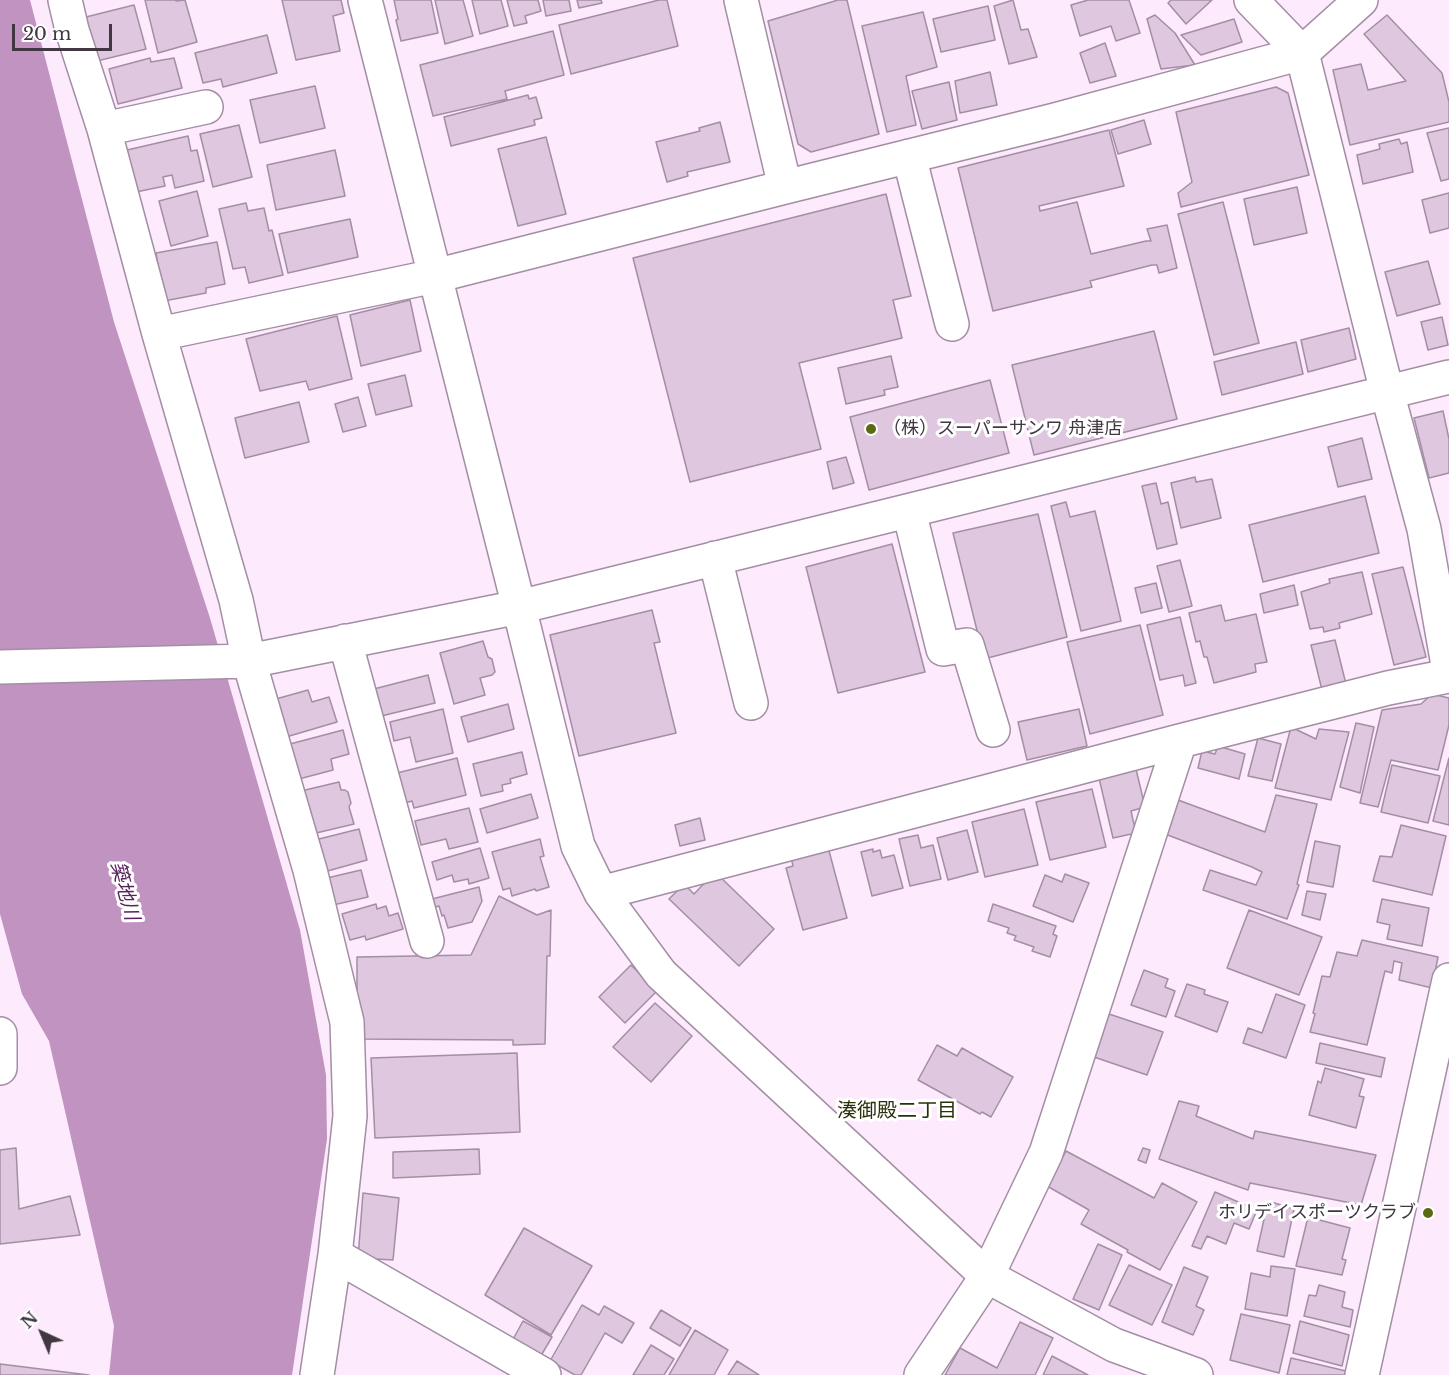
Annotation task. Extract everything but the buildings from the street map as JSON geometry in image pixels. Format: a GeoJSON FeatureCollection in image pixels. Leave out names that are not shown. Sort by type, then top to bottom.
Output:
{"type":"FeatureCollection","features":[{"type":"Feature","properties":{"kind":"street"},"geometry":{"type":"LineString","coordinates":[[65,0],[72,30],[104,129],[159,334],[236,600],[241,662],[310,870],[347,1022],[351,1116],[336,1255],[317,1375]]}},
{"type":"Feature","properties":{"kind":"street"},"geometry":{"type":"LineString","coordinates":[[365,0],[578,846],[601,893],[661,974],[987,1276],[1114,1345],[1196,1375]]}},
{"type":"Feature","properties":{"kind":"street"},"geometry":{"type":"LineString","coordinates":[[1251,0],[1302,53],[1424,529],[1449,671]]}},
{"type":"Feature","properties":{"kind":"street"},"geometry":{"type":"LineString","coordinates":[[159,334],[435,276],[1055,120],[1302,53],[1361,0]]}},
{"type":"Feature","properties":{"kind":"street"},"geometry":{"type":"LineString","coordinates":[[745,1],[785,187]]}},
{"type":"Feature","properties":{"kind":"street"},"geometry":{"type":"LineString","coordinates":[[104,129],[206,107]]}},
{"type":"Feature","properties":{"kind":"street"},"geometry":{"type":"LineString","coordinates":[[909,156],[952,324]]}},
{"type":"Feature","properties":{"kind":"street"},"geometry":{"type":"LineString","coordinates":[[0,667],[241,662],[519,607],[1449,377]]}},
{"type":"Feature","properties":{"kind":"street"},"geometry":{"type":"LineString","coordinates":[[909,510],[943,649],[967,645],[993,730]]}},
{"type":"Feature","properties":{"kind":"street"},"geometry":{"type":"LineString","coordinates":[[715,558],[751,703]]}},
{"type":"Feature","properties":{"kind":"street"},"geometry":{"type":"LineString","coordinates":[[345,641],[428,941]]}},
{"type":"Feature","properties":{"kind":"street"},"geometry":{"type":"LineString","coordinates":[[601,893],[1180,741],[1388,688],[1449,676]]}},
{"type":"Feature","properties":{"kind":"street"},"geometry":{"type":"LineString","coordinates":[[921,1375],[987,1276],[1046,1153],[1180,741]]}},
{"type":"Feature","properties":{"kind":"street"},"geometry":{"type":"LineString","coordinates":[[1362,1375],[1449,980]]}},
{"type":"Feature","properties":{"kind":"street"},"geometry":{"type":"LineString","coordinates":[[0,1034],[0,1068]]}},
{"type":"Feature","properties":{"kind":"street"},"geometry":{"type":"LineString","coordinates":[[336,1255],[544,1375]]}},
{"type":"Feature","properties":{"kind":"water","name":"築地川"},"geometry":{"type":"Polygon","coordinates":[[[0,0],[30,0],[114,322],[210,618],[300,930],[326,1075],[327,1139],[292,1375],[109,1375],[114,1326],[49,1041],[22,994],[0,914],[0,0]]]}},
{"type":"Feature","properties":{"kind":"place","name":"（株）スーパーサンワ 舟津店"},"geometry":{"type":"Point","coordinates":[871,429]}},
{"type":"Feature","properties":{"kind":"place","name":"ホリデイスポーツクラブ"},"geometry":{"type":"Point","coordinates":[1428,1213]}},
{"type":"Feature","properties":{"kind":"district","name":"湊御殿二丁目"},"geometry":{"type":"Point","coordinates":[897,1111]}}]}
